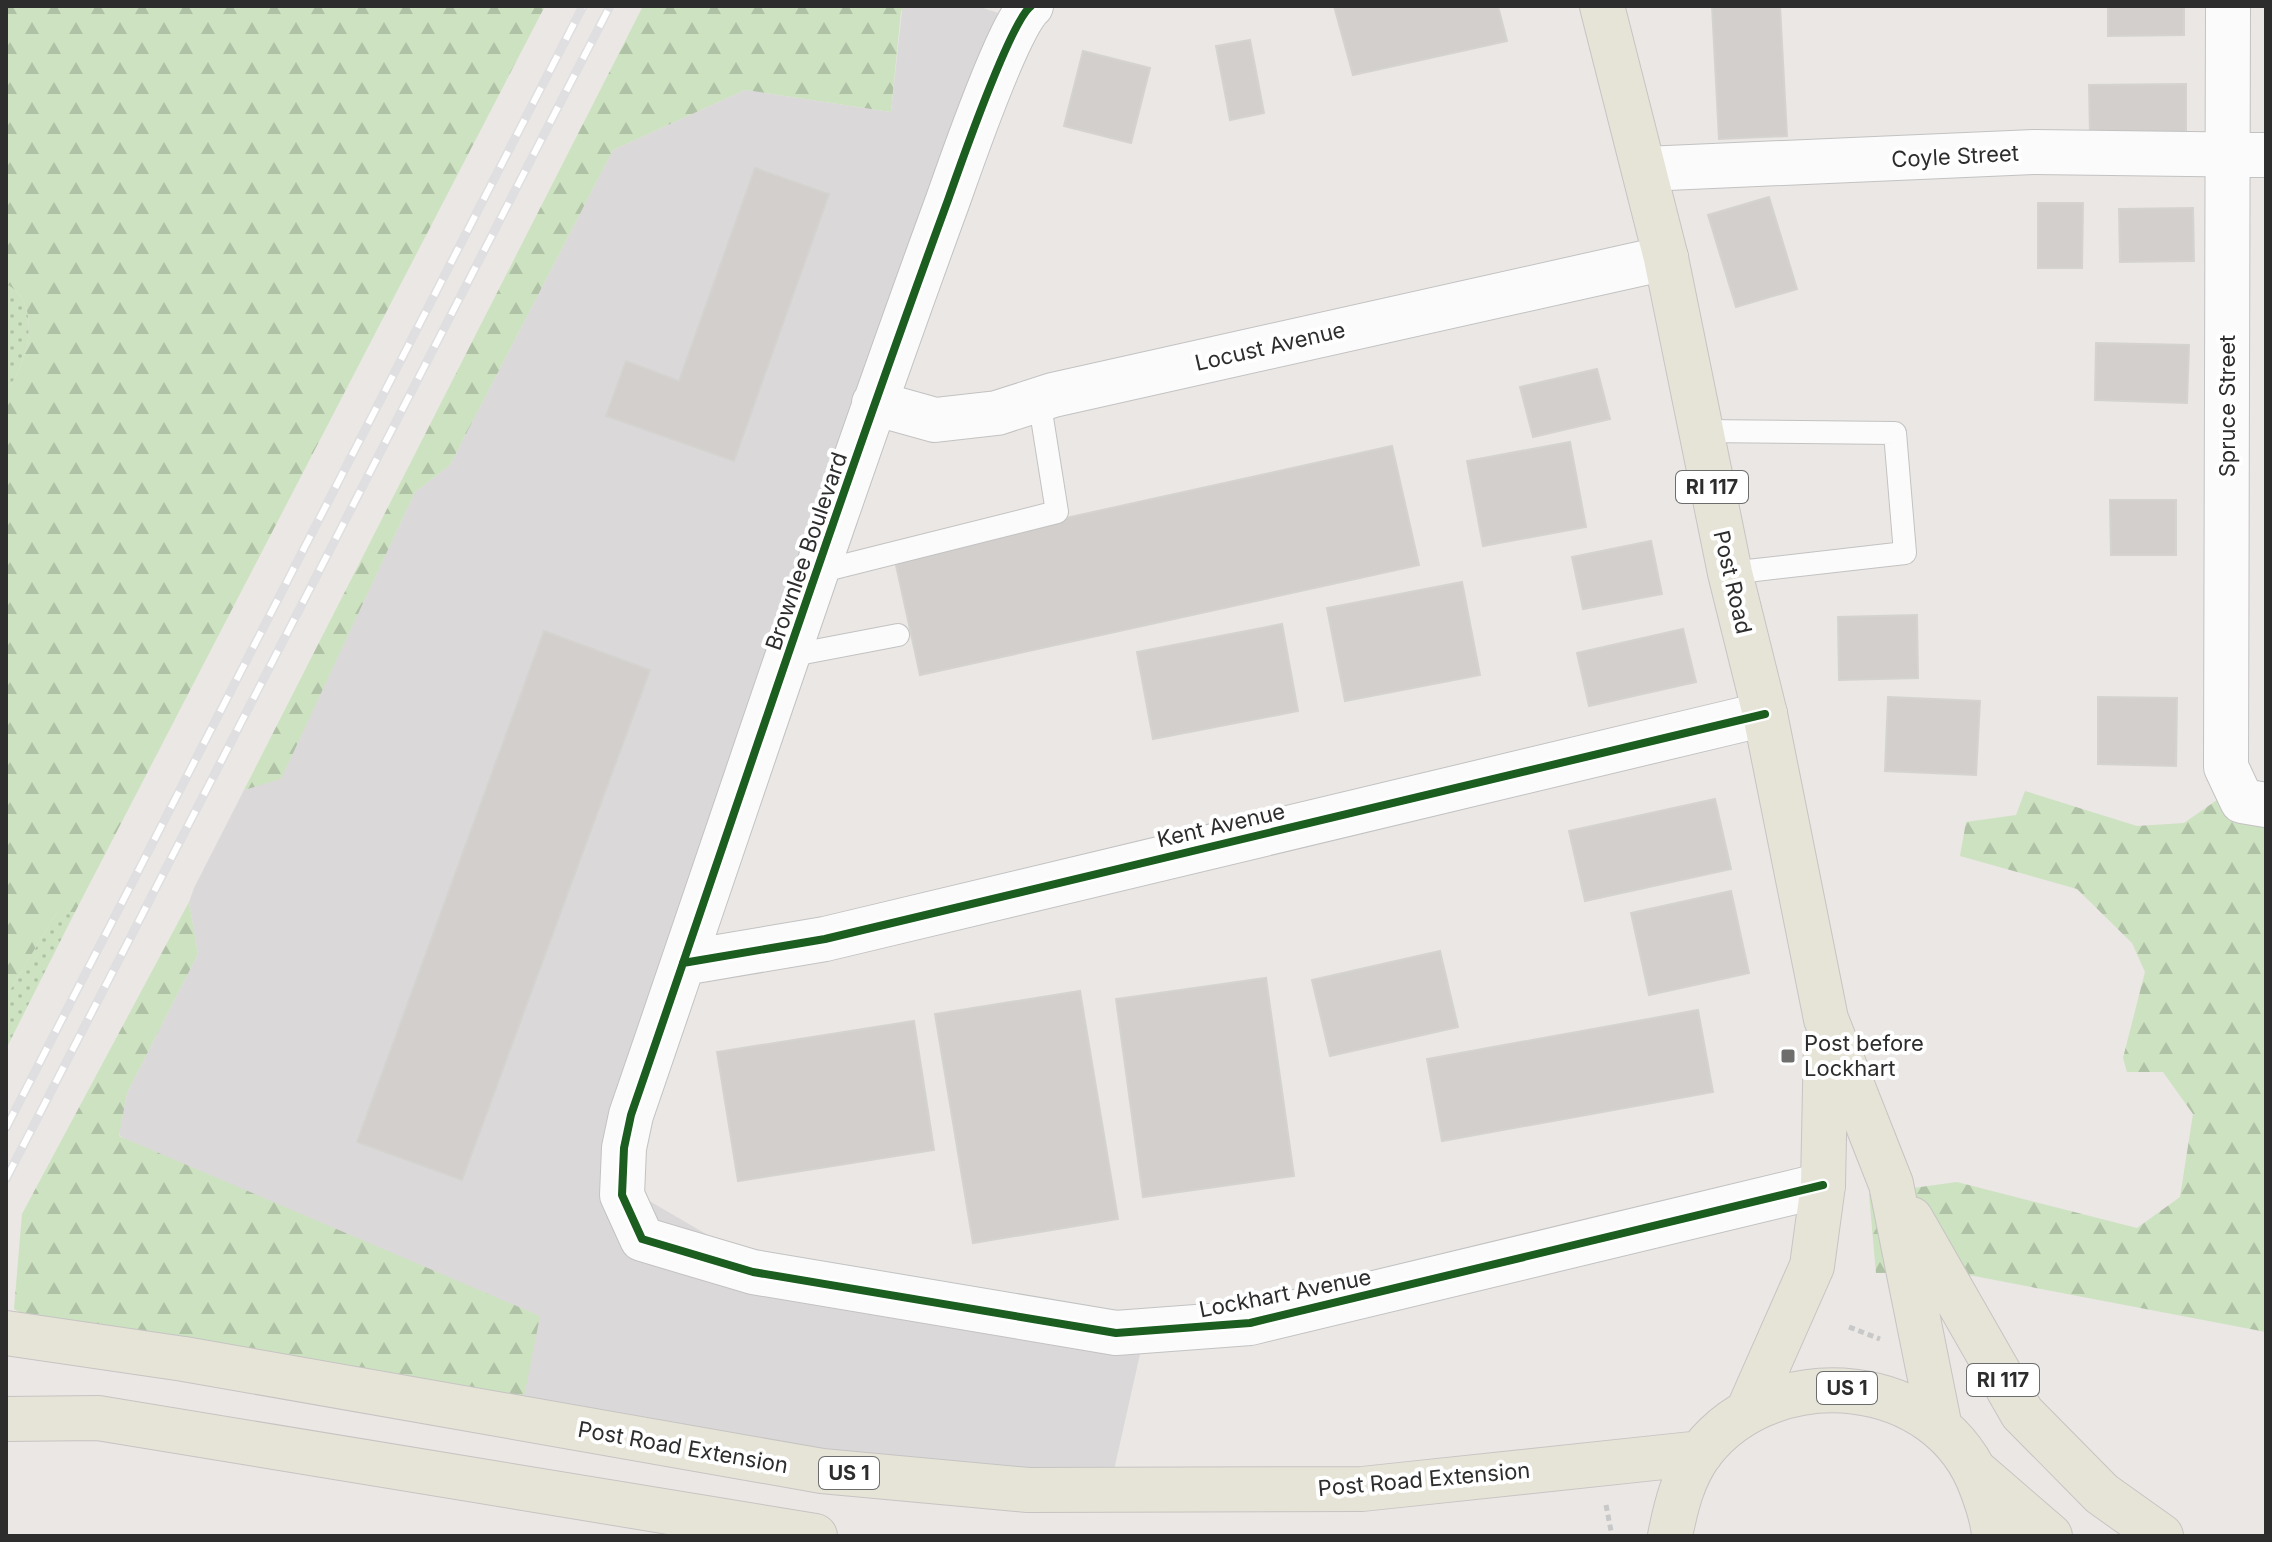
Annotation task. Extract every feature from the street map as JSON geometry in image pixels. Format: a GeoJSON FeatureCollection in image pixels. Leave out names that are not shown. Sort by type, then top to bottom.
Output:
{"type":"FeatureCollection","features":[{"type":"Feature","properties":{"kind":"main road","name":"Post Road"},"geometry":{"type":"LineString","coordinates":[[1602,6],[1666,258],[1730,573],[1765,714],[1826,1019]]}},
{"type":"Feature","properties":{"kind":"main road","name":"RI 117"},"geometry":{"type":"LineString","coordinates":[[1826,1019],[1891,1184],[2022,1413],[2102,1494],[2161,1536]]}},
{"type":"Feature","properties":{"kind":"main road","name":"RI 117"},"geometry":{"type":"LineString","coordinates":[[1748,1411],[1812,1266],[1823,1185],[1826,1019]]}},
{"type":"Feature","properties":{"kind":"main road"},"geometry":{"type":"LineString","coordinates":[[1891,1184],[1940,1428]]}},
{"type":"Feature","properties":{"kind":"main road","name":"Post Road Extension"},"geometry":{"type":"LineString","coordinates":[[6,1333],[184,1359],[822,1471],[1028,1490],[1362,1489],[1701,1453]]}},
{"type":"Feature","properties":{"kind":"main road","name":"US 1"},"geometry":{"type":"LineString","coordinates":[[1701,1453],[1722,1430],[1748,1411],[1795,1392],[1847,1388],[1897,1401],[1940,1428],[1976,1472],[2050,1536]]}},
{"type":"Feature","properties":{"kind":"main road"},"geometry":{"type":"LineString","coordinates":[[6,1419],[98,1418],[815,1536]]}},
{"type":"Feature","properties":{"kind":"main road"},"geometry":{"type":"LineString","coordinates":[[1670,1536],[1678,1496],[1701,1453]]}},
{"type":"Feature","properties":{"kind":"main road"},"geometry":{"type":"LineString","coordinates":[[1976,1472],[1993,1521],[1994,1536]]}},
{"type":"Feature","properties":{"kind":"street","name":"Brownlee Boulevard"},"geometry":{"type":"LineString","coordinates":[[631,1115],[874,403],[981,110],[1013,35],[1031,6]]}},
{"type":"Feature","properties":{"kind":"street","name":"Spruce Street"},"geometry":{"type":"LineString","coordinates":[[2228,6],[2247,154],[2226,767],[2254,803]]}},
{"type":"Feature","properties":{"kind":"street","name":"Coyle Street"},"geometry":{"type":"LineString","coordinates":[[1645,169],[2034,152],[2247,154]]}},
{"type":"Feature","properties":{"kind":"street","name":"Locust Avenue"},"geometry":{"type":"LineString","coordinates":[[874,403],[935,420],[997,413],[1039,399],[1666,258]]}},
{"type":"Feature","properties":{"kind":"street","name":"Kent Avenue"},"geometry":{"type":"LineString","coordinates":[[683,963],[825,939],[1765,714]]}},
{"type":"Feature","properties":{"kind":"street","name":"Lockhart Avenue"},"geometry":{"type":"LineString","coordinates":[[631,1115],[624,1148],[622,1195],[642,1239],[753,1272],[864,1288],[902,1299],[942,1301],[999,1314],[1116,1333],[1250,1323],[1823,1185]]}},
{"type":"Feature","properties":{"kind":"lane"},"geometry":{"type":"LineString","coordinates":[[818,572],[1057,512],[1039,399]]}},
{"type":"Feature","properties":{"kind":"lane"},"geometry":{"type":"LineString","coordinates":[[1701,431],[1895,433],[1905,553],[1730,573]]}},
{"type":"Feature","properties":{"kind":"lane"},"geometry":{"type":"LineString","coordinates":[[788,656],[898,635]]}},
{"type":"Feature","properties":{"kind":"path"},"geometry":{"type":"LineString","coordinates":[[1605,1500],[1612,1536]]}},
{"type":"Feature","properties":{"kind":"shaded area"},"geometry":{"type":"Polygon","coordinates":[[[907,6],[977,6],[1011,17],[626,1146],[646,1199],[725,1245],[1143,1341],[1107,1501],[523,1402],[119,1135],[127,1093],[198,954],[189,902],[194,888],[244,790],[281,778],[415,492],[450,465],[613,150],[745,90],[891,112],[902,10],[907,6]]]}},
{"type":"Feature","properties":{"kind":"green space"},"geometry":{"type":"Polygon","coordinates":[[[6,6],[545,6],[75,912],[57,912],[6,997],[6,391],[26,351],[28,319],[18,293],[6,284],[6,6]]]}},
{"type":"Feature","properties":{"kind":"green space"},"geometry":{"type":"Polygon","coordinates":[[[643,6],[907,6],[901,11],[891,112],[745,90],[613,150],[450,465],[415,492],[281,779],[244,790],[643,6]]]}},
{"type":"Feature","properties":{"kind":"green space"},"geometry":{"type":"Polygon","coordinates":[[[6,284],[18,293],[25,305],[28,335],[21,366],[6,391],[6,284]]]}},
{"type":"Feature","properties":{"kind":"green space"},"geometry":{"type":"Polygon","coordinates":[[[2025,791],[2137,826],[2184,823],[2227,793],[2266,809],[2266,1332],[1953,1272],[1876,1273],[1869,1194],[1957,1182],[2137,1228],[2180,1197],[2193,1114],[2163,1072],[2127,1072],[2123,1058],[2145,972],[2132,943],[2077,889],[1960,856],[1966,822],[2016,815],[2025,791]]]}},
{"type":"Feature","properties":{"kind":"green space"},"geometry":{"type":"Polygon","coordinates":[[[189,902],[198,954],[127,1093],[119,1136],[540,1316],[523,1402],[23,1314],[14,1309],[22,1214],[189,902]]]}},
{"type":"Feature","properties":{"kind":"green space"},"geometry":{"type":"Polygon","coordinates":[[[57,912],[75,912],[6,1049],[6,997],[57,912]]]}},
{"type":"Feature","properties":{"kind":"building"},"geometry":{"type":"Polygon","coordinates":[[[1334,6],[1498,6],[1507,41],[1353,75],[1334,6]]]}},
{"type":"Feature","properties":{"kind":"building"},"geometry":{"type":"Polygon","coordinates":[[[1712,6],[1780,6],[1787,136],[1719,139],[1712,6]]]}},
{"type":"Feature","properties":{"kind":"building"},"geometry":{"type":"Polygon","coordinates":[[[2108,6],[2184,6],[2184,35],[2108,36],[2108,6]]]}},
{"type":"Feature","properties":{"kind":"building"},"geometry":{"type":"Polygon","coordinates":[[[1250,40],[1264,113],[1230,120],[1216,46],[1250,40]]]}},
{"type":"Feature","properties":{"kind":"building"},"geometry":{"type":"Polygon","coordinates":[[[1083,51],[1150,68],[1131,143],[1064,126],[1083,51]]]}},
{"type":"Feature","properties":{"kind":"building"},"geometry":{"type":"Polygon","coordinates":[[[2186,84],[2186,132],[2090,133],[2089,85],[2186,84]]]}},
{"type":"Feature","properties":{"kind":"building"},"geometry":{"type":"Polygon","coordinates":[[[755,168],[829,194],[734,461],[606,416],[626,361],[679,381],[755,168]]]}},
{"type":"Feature","properties":{"kind":"building"},"geometry":{"type":"Polygon","coordinates":[[[1769,197],[1797,289],[1736,307],[1708,215],[1769,197]]]}},
{"type":"Feature","properties":{"kind":"building"},"geometry":{"type":"Polygon","coordinates":[[[2038,203],[2083,203],[2082,268],[2038,268],[2038,203]]]}},
{"type":"Feature","properties":{"kind":"building"},"geometry":{"type":"Polygon","coordinates":[[[2193,208],[2194,261],[2120,262],[2119,209],[2193,208]]]}},
{"type":"Feature","properties":{"kind":"building"},"geometry":{"type":"Polygon","coordinates":[[[2096,343],[2189,345],[2187,403],[2095,400],[2096,343]]]}},
{"type":"Feature","properties":{"kind":"building"},"geometry":{"type":"Polygon","coordinates":[[[1597,369],[1610,419],[1533,437],[1520,387],[1597,369]]]}},
{"type":"Feature","properties":{"kind":"building"},"geometry":{"type":"Polygon","coordinates":[[[1570,442],[1586,527],[1483,546],[1467,461],[1570,442]]]}},
{"type":"Feature","properties":{"kind":"building"},"geometry":{"type":"Polygon","coordinates":[[[1392,446],[1419,565],[920,675],[894,556],[1392,446]]]}},
{"type":"Feature","properties":{"kind":"building"},"geometry":{"type":"Polygon","coordinates":[[[2110,500],[2176,500],[2176,555],[2111,555],[2110,500]]]}},
{"type":"Feature","properties":{"kind":"building"},"geometry":{"type":"Polygon","coordinates":[[[1651,541],[1662,594],[1583,609],[1572,557],[1651,541]]]}},
{"type":"Feature","properties":{"kind":"building"},"geometry":{"type":"Polygon","coordinates":[[[1462,582],[1480,675],[1345,701],[1327,608],[1462,582]]]}},
{"type":"Feature","properties":{"kind":"building"},"geometry":{"type":"Polygon","coordinates":[[[1917,615],[1918,678],[1839,680],[1838,617],[1917,615]]]}},
{"type":"Feature","properties":{"kind":"building"},"geometry":{"type":"Polygon","coordinates":[[[1282,624],[1298,711],[1153,739],[1137,652],[1282,624]]]}},
{"type":"Feature","properties":{"kind":"building"},"geometry":{"type":"Polygon","coordinates":[[[1683,629],[1696,682],[1589,706],[1577,653],[1683,629]]]}},
{"type":"Feature","properties":{"kind":"building"},"geometry":{"type":"Polygon","coordinates":[[[544,631],[650,670],[462,1180],[357,1142],[544,631]]]}},
{"type":"Feature","properties":{"kind":"building"},"geometry":{"type":"Polygon","coordinates":[[[1888,697],[1980,701],[1976,775],[1885,771],[1888,697]]]}},
{"type":"Feature","properties":{"kind":"building"},"geometry":{"type":"Polygon","coordinates":[[[2098,697],[2177,698],[2176,766],[2098,764],[2098,697]]]}},
{"type":"Feature","properties":{"kind":"building"},"geometry":{"type":"Polygon","coordinates":[[[1715,799],[1731,869],[1585,901],[1569,831],[1715,799]]]}},
{"type":"Feature","properties":{"kind":"building"},"geometry":{"type":"Polygon","coordinates":[[[1731,891],[1749,973],[1649,995],[1631,913],[1731,891]]]}},
{"type":"Feature","properties":{"kind":"building"},"geometry":{"type":"Polygon","coordinates":[[[1440,951],[1458,1027],[1330,1056],[1312,980],[1440,951]]]}},
{"type":"Feature","properties":{"kind":"building"},"geometry":{"type":"Polygon","coordinates":[[[1266,978],[1294,1176],[1143,1197],[1116,999],[1266,978]]]}},
{"type":"Feature","properties":{"kind":"building"},"geometry":{"type":"Polygon","coordinates":[[[1080,991],[1118,1219],[973,1243],[935,1014],[1080,991]]]}},
{"type":"Feature","properties":{"kind":"building"},"geometry":{"type":"Polygon","coordinates":[[[1698,1010],[1713,1092],[1442,1141],[1427,1059],[1698,1010]]]}},
{"type":"Feature","properties":{"kind":"building"},"geometry":{"type":"Polygon","coordinates":[[[914,1021],[934,1150],[738,1181],[717,1052],[914,1021]]]}},
{"type":"Feature","properties":{"kind":"railway"},"geometry":{"type":"LineString","coordinates":[[6,1128],[583,6]]}},
{"type":"Feature","properties":{"kind":"railway"},"geometry":{"type":"LineString","coordinates":[[6,1179],[610,6]]}},
{"type":"Feature","properties":{"kind":"cycle path"},"geometry":{"type":"LineString","coordinates":[[1031,6],[1011,38],[963,158],[827,542],[631,1115],[624,1148],[622,1195],[642,1239],[753,1272],[1116,1333],[1250,1323],[1823,1185]]}},
{"type":"Feature","properties":{"kind":"cycle path"},"geometry":{"type":"LineString","coordinates":[[683,963],[825,939],[1765,714]]}},
{"type":"Feature","properties":{"kind":"place","name":"Post before Lockhart"},"geometry":{"type":"Point","coordinates":[1788,1056]}}]}
